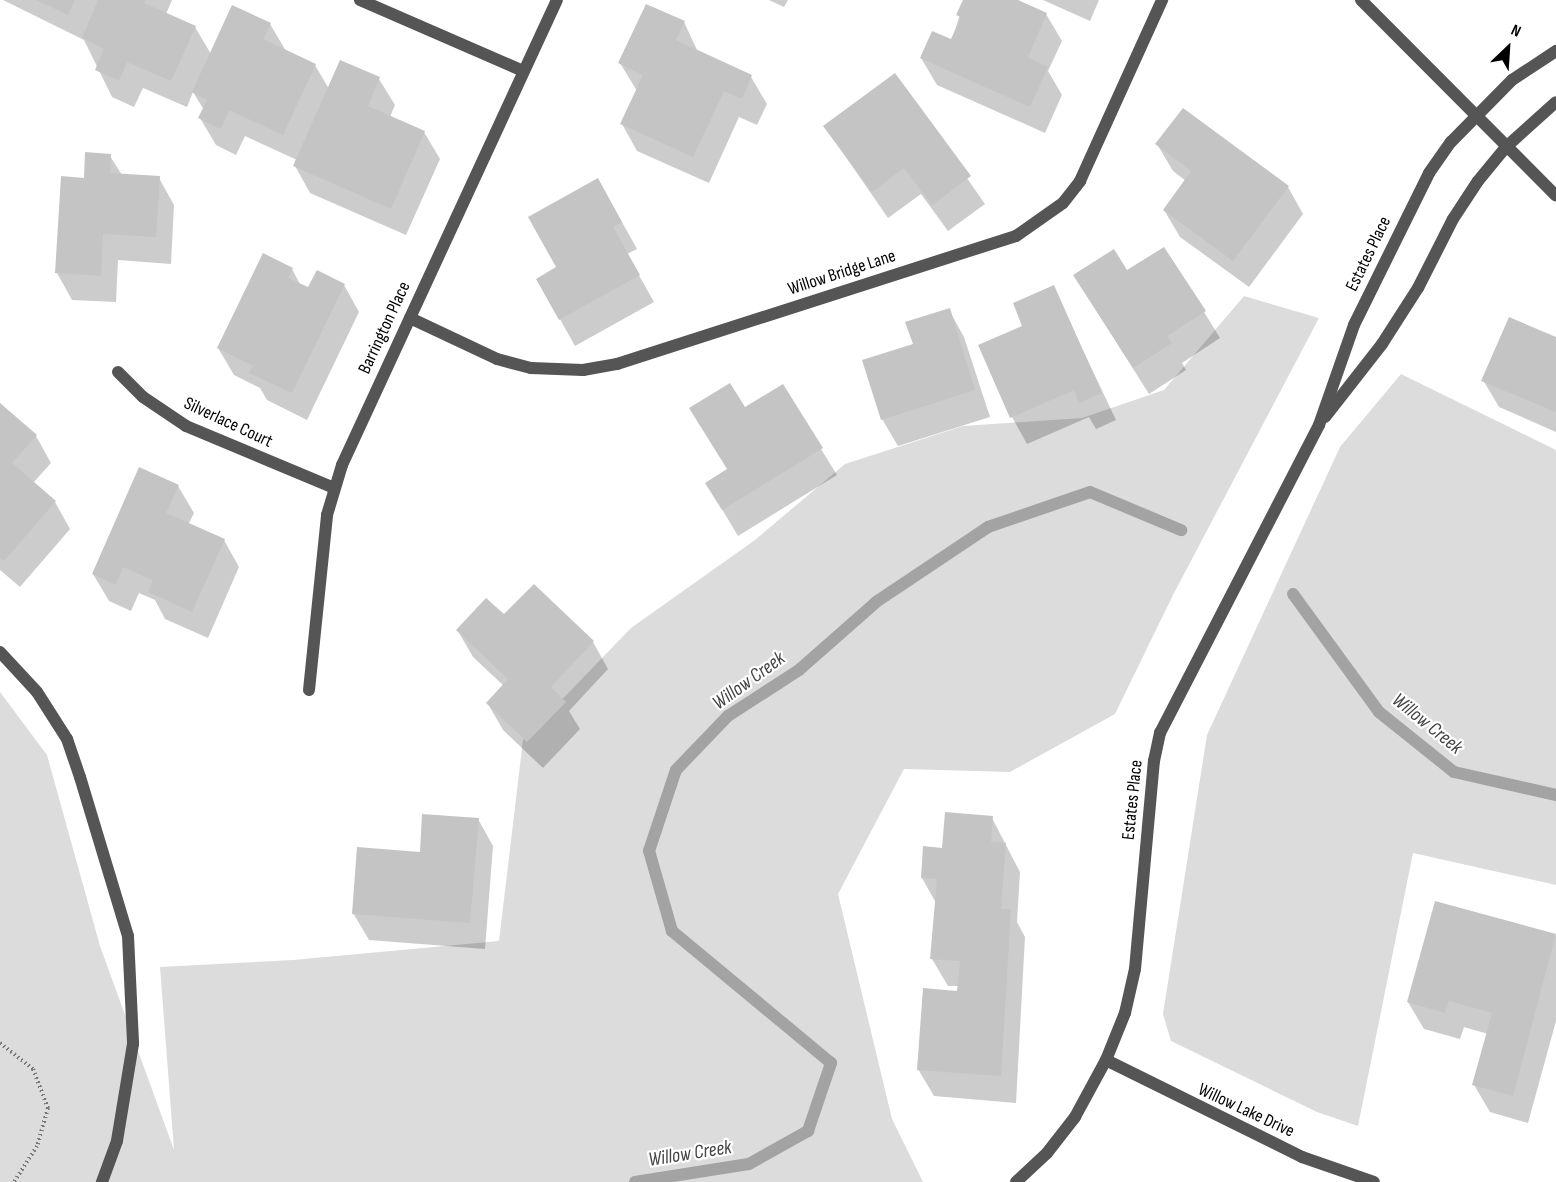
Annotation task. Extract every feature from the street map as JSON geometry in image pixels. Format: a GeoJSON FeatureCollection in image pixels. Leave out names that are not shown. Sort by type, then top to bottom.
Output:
{"type":"FeatureCollection","features":[{"type":"Feature","properties":{"kind":"street"},"geometry":{"type":"LineString","coordinates":[[360,0],[523,71]]}},
{"type":"Feature","properties":{"kind":"street","name":"Barrington Place"},"geometry":{"type":"LineString","coordinates":[[309,690],[327,515],[334,488],[557,0]]}},
{"type":"Feature","properties":{"kind":"street","name":"Willow Bridge Lane"},"geometry":{"type":"LineString","coordinates":[[410,318],[497,359],[531,368],[583,370],[617,364],[1016,236],[1063,203],[1080,181],[1162,0]]}},
{"type":"Feature","properties":{"kind":"street"},"geometry":{"type":"LineString","coordinates":[[1361,0],[1476,113],[1506,147],[1556,196]]}},
{"type":"Feature","properties":{"kind":"street","name":"Estates Place"},"geometry":{"type":"LineString","coordinates":[[1016,1182],[1047,1152],[1075,1117],[1106,1060],[1125,1013],[1135,969],[1154,761],[1160,734],[1319,425],[1354,325],[1429,173],[1476,113],[1512,80],[1556,51]]}},
{"type":"Feature","properties":{"kind":"street","name":"Estates Place"},"geometry":{"type":"LineString","coordinates":[[1319,425],[1382,344],[1418,288],[1453,219],[1506,147],[1556,102]]}},
{"type":"Feature","properties":{"kind":"street","name":"Silverlace Court"},"geometry":{"type":"LineString","coordinates":[[118,372],[143,397],[186,426],[334,488]]}},
{"type":"Feature","properties":{"kind":"street"},"geometry":{"type":"LineString","coordinates":[[0,652],[37,692],[67,739],[128,936],[133,1044],[117,1141],[102,1182]]}},
{"type":"Feature","properties":{"kind":"street","name":"Willow Lake Drive"},"geometry":{"type":"LineString","coordinates":[[1106,1060],[1302,1157],[1374,1182]]}},
{"type":"Feature","properties":{"kind":"path"},"geometry":{"type":"LineString","coordinates":[[0,1043],[33,1069],[48,1108],[37,1146],[14,1182]]}},
{"type":"Feature","properties":{"kind":"shaded area"},"geometry":{"type":"Polygon","coordinates":[[[1244,296],[1319,318],[1173,595],[1115,714],[1010,772],[904,769],[838,894],[892,1119],[923,1182],[0,1182],[0,692],[47,755],[100,946],[174,1150],[160,967],[293,960],[499,941],[523,740],[631,628],[755,540],[845,464],[963,426],[1082,418],[1164,390],[1244,296]]]}},
{"type":"Feature","properties":{"kind":"shaded area"},"geometry":{"type":"Polygon","coordinates":[[[1401,374],[1556,450],[1556,885],[1413,853],[1358,1126],[1317,1112],[1171,1041],[1163,1014],[1207,735],[1340,447],[1401,374]]]}},
{"type":"Feature","properties":{"kind":"building"},"geometry":{"type":"Polygon","coordinates":[[[36,0],[75,0],[68,15],[36,0]]]}},
{"type":"Feature","properties":{"kind":"building"},"geometry":{"type":"Polygon","coordinates":[[[98,0],[146,0],[144,3],[196,26],[171,81],[127,62],[119,81],[95,70],[104,49],[82,38],[98,0]]]}},
{"type":"Feature","properties":{"kind":"building"},"geometry":{"type":"Polygon","coordinates":[[[963,0],[1018,0],[1047,13],[1028,57],[1048,67],[1030,107],[920,58],[932,31],[951,39],[961,17],[956,15],[963,0]]]}},
{"type":"Feature","properties":{"kind":"building"},"geometry":{"type":"Polygon","coordinates":[[[646,4],[685,21],[676,40],[752,75],[742,99],[724,91],[693,157],[620,124],[643,75],[618,63],[646,4]]]}},
{"type":"Feature","properties":{"kind":"building"},"geometry":{"type":"Polygon","coordinates":[[[232,5],[271,23],[263,39],[316,64],[283,135],[229,110],[221,129],[198,118],[207,100],[192,92],[232,5]]]}},
{"type":"Feature","properties":{"kind":"building"},"geometry":{"type":"Polygon","coordinates":[[[340,60],[380,77],[368,106],[425,131],[391,209],[293,166],[340,60]]]}},
{"type":"Feature","properties":{"kind":"building"},"geometry":{"type":"Polygon","coordinates":[[[895,73],[971,176],[932,205],[904,168],[872,192],[823,126],[895,73]]]}},
{"type":"Feature","properties":{"kind":"building"},"geometry":{"type":"Polygon","coordinates":[[[1183,108],[1289,186],[1233,261],[1163,210],[1191,171],[1155,144],[1183,108]]]}},
{"type":"Feature","properties":{"kind":"building"},"geometry":{"type":"Polygon","coordinates":[[[85,152],[111,154],[110,173],[160,176],[156,237],[103,234],[101,276],[55,273],[61,176],[84,178],[85,152]]]}},
{"type":"Feature","properties":{"kind":"building"},"geometry":{"type":"Polygon","coordinates":[[[598,178],[622,222],[613,227],[640,275],[559,320],[536,279],[556,267],[528,217],[598,178]]]}},
{"type":"Feature","properties":{"kind":"building"},"geometry":{"type":"Polygon","coordinates":[[[1164,247],[1206,311],[1167,336],[1172,343],[1133,368],[1073,275],[1114,249],[1127,270],[1164,247]]]}},
{"type":"Feature","properties":{"kind":"building"},"geometry":{"type":"Polygon","coordinates":[[[263,253],[293,268],[288,278],[308,287],[317,270],[345,284],[292,393],[249,373],[253,366],[217,348],[263,253]]]}},
{"type":"Feature","properties":{"kind":"building"},"geometry":{"type":"Polygon","coordinates":[[[1054,285],[1102,393],[1079,403],[1074,390],[1010,418],[978,345],[1022,326],[1013,303],[1054,285]]]}},
{"type":"Feature","properties":{"kind":"building"},"geometry":{"type":"Polygon","coordinates":[[[950,308],[975,390],[881,420],[862,360],[913,344],[905,322],[950,308]]]}},
{"type":"Feature","properties":{"kind":"building"},"geometry":{"type":"Polygon","coordinates":[[[1509,317],[1556,337],[1556,412],[1481,381],[1509,317]]]}},
{"type":"Feature","properties":{"kind":"building"},"geometry":{"type":"Polygon","coordinates":[[[730,383],[745,407],[783,384],[823,448],[722,510],[705,483],[727,469],[689,408],[730,383]]]}},
{"type":"Feature","properties":{"kind":"building"},"geometry":{"type":"Polygon","coordinates":[[[0,403],[37,435],[12,463],[56,501],[4,561],[0,558],[0,403]]]}},
{"type":"Feature","properties":{"kind":"building"},"geometry":{"type":"Polygon","coordinates":[[[139,467],[179,485],[166,513],[225,539],[192,612],[148,592],[153,580],[123,567],[116,585],[92,574],[139,467]]]}},
{"type":"Feature","properties":{"kind":"building"},"geometry":{"type":"Polygon","coordinates":[[[534,584],[594,641],[551,687],[566,702],[527,742],[486,703],[508,679],[456,630],[486,598],[504,614],[534,584]]]}},
{"type":"Feature","properties":{"kind":"building"},"geometry":{"type":"Polygon","coordinates":[[[945,812],[993,816],[991,842],[1006,843],[1001,909],[1011,909],[1001,1076],[917,1070],[923,988],[957,991],[960,961],[930,959],[937,879],[921,878],[923,846],[942,848],[945,812]]]}},
{"type":"Feature","properties":{"kind":"building"},"geometry":{"type":"Polygon","coordinates":[[[422,814],[479,818],[470,923],[352,914],[357,847],[420,852],[422,814]]]}},
{"type":"Feature","properties":{"kind":"building"},"geometry":{"type":"Polygon","coordinates":[[[1435,901],[1556,934],[1513,1096],[1472,1085],[1492,1013],[1449,1001],[1445,1013],[1407,1002],[1435,901]]]}},
{"type":"Feature","properties":{"kind":"waterway","name":"Willow Creek"},"geometry":{"type":"LineString","coordinates":[[635,1182],[749,1164],[808,1131],[831,1063],[672,931],[649,851],[676,770],[728,716],[799,670],[876,602],[988,527],[1090,492],[1181,530]]}},
{"type":"Feature","properties":{"kind":"waterway","name":"Willow Creek"},"geometry":{"type":"LineString","coordinates":[[1293,594],[1379,712],[1454,772],[1556,795]]}}]}
